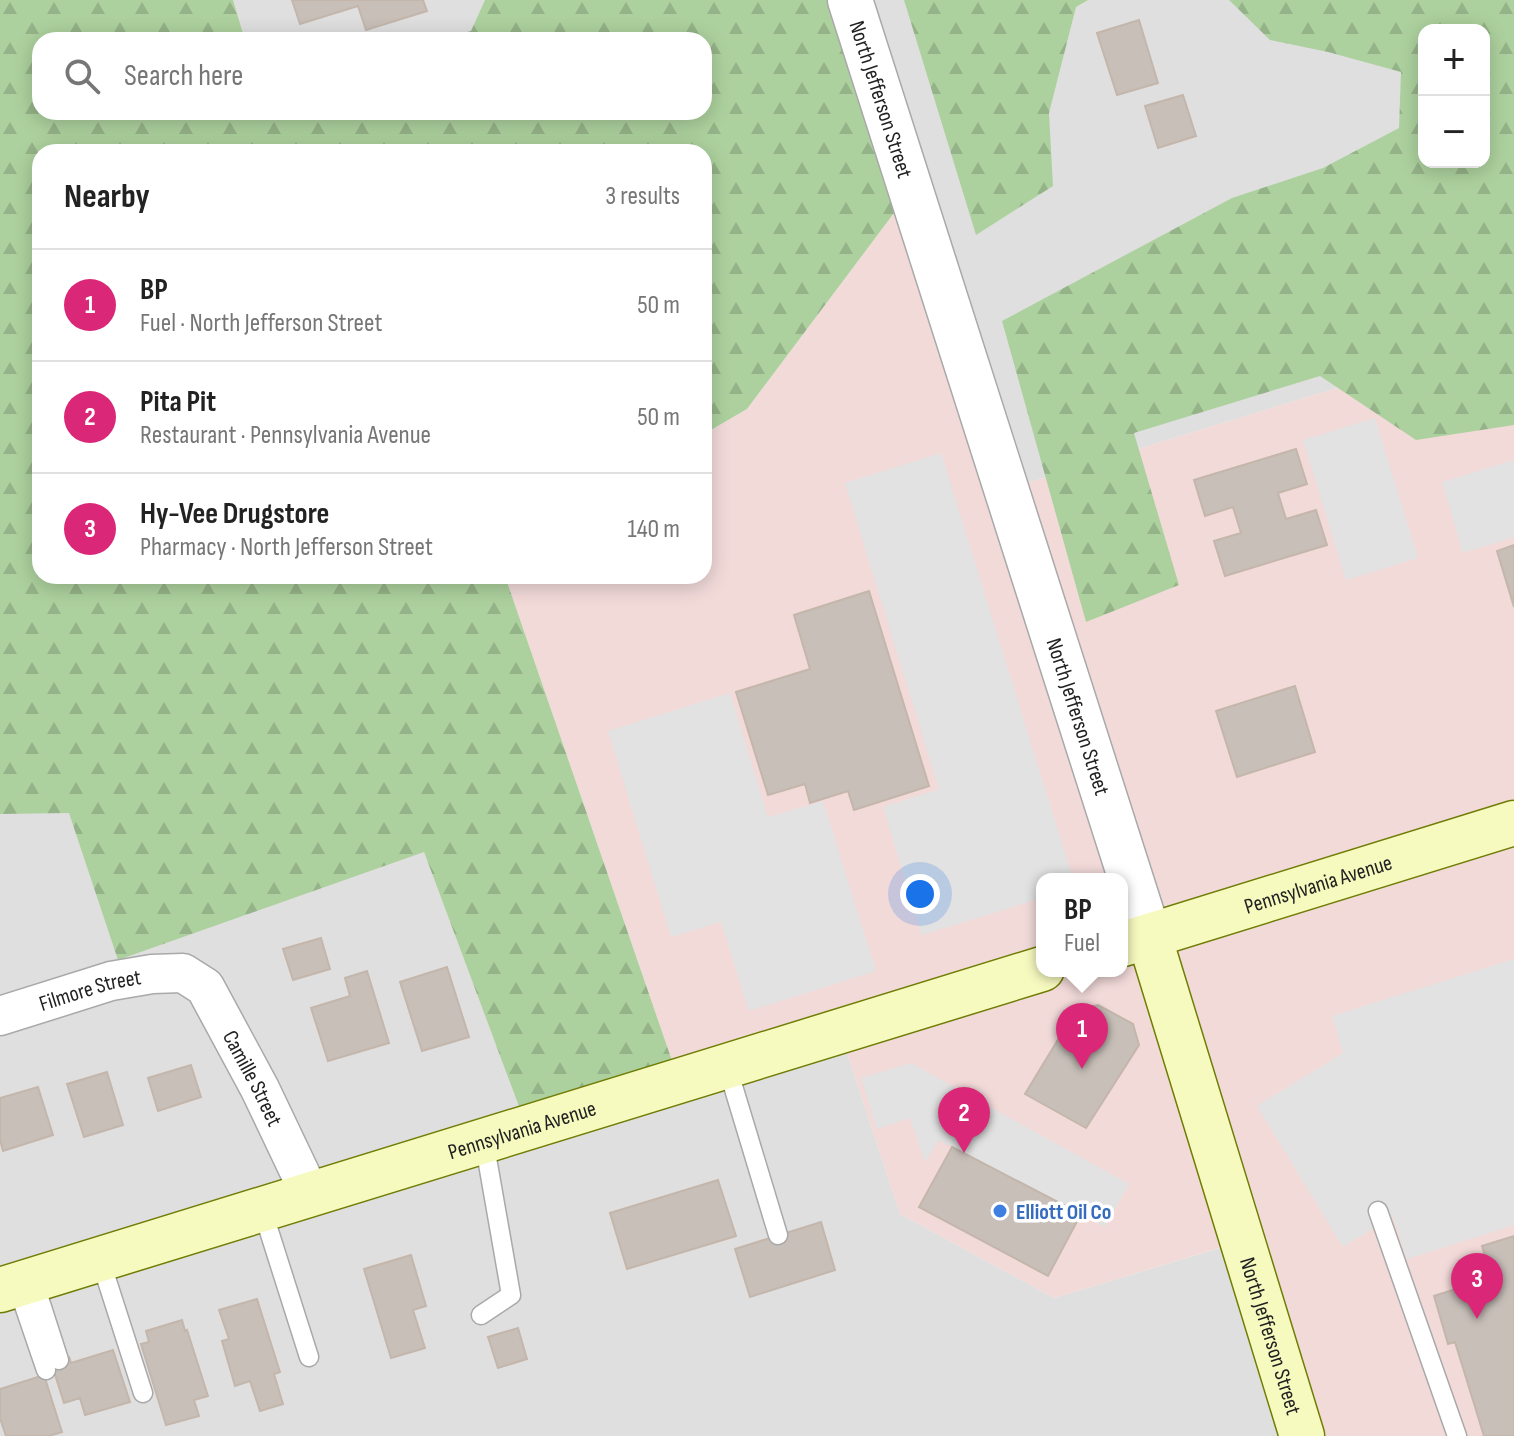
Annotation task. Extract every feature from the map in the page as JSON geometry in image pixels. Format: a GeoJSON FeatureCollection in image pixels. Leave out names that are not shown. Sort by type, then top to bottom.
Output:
{"type":"FeatureCollection","features":[{"type":"Feature","properties":{"kind":"main road","name":"Pennsylvania Avenue"},"geometry":{"type":"LineString","coordinates":[[1136,940],[1514,823]]}},
{"type":"Feature","properties":{"kind":"main road","name":"North Jefferson Street"},"geometry":{"type":"LineString","coordinates":[[1136,940],[1302,1436]]}},
{"type":"Feature","properties":{"kind":"main road","name":"Pennsylvania Avenue"},"geometry":{"type":"LineString","coordinates":[[17,1285],[1036,971]]}},
{"type":"Feature","properties":{"kind":"street","name":"North Jefferson Street"},"geometry":{"type":"LineString","coordinates":[[850,0],[1116,873]]}},
{"type":"Feature","properties":{"kind":"street","name":"North Jefferson Street"},"geometry":{"type":"LineString","coordinates":[[1128,914],[1136,940]]}},
{"type":"Feature","properties":{"kind":"street","name":"Filmore Street"},"geometry":{"type":"LineString","coordinates":[[0,1016],[111,981],[152,974],[183,973]]}},
{"type":"Feature","properties":{"kind":"street","name":"Camille Street"},"geometry":{"type":"LineString","coordinates":[[183,973],[205,987],[260,1089],[310,1194]]}},
{"type":"Feature","properties":{"kind":"lane"},"geometry":{"type":"LineString","coordinates":[[727,1066],[778,1235]]}},
{"type":"Feature","properties":{"kind":"lane"},"geometry":{"type":"LineString","coordinates":[[481,1315],[511,1295],[484,1141]]}},
{"type":"Feature","properties":{"kind":"lane"},"geometry":{"type":"LineString","coordinates":[[262,1209],[309,1357]]}},
{"type":"Feature","properties":{"kind":"lane"},"geometry":{"type":"LineString","coordinates":[[1378,1211],[1457,1436]]}},
{"type":"Feature","properties":{"kind":"lane"},"geometry":{"type":"LineString","coordinates":[[100,1259],[143,1393]]}},
{"type":"Feature","properties":{"kind":"lane"},"geometry":{"type":"LineString","coordinates":[[17,1285],[52,1365]]}},
{"type":"Feature","properties":{"kind":"shaded area"},"geometry":{"type":"Polygon","coordinates":[[[233,0],[736,0],[631,32],[243,32],[233,0]]]}},
{"type":"Feature","properties":{"kind":"shaded area"},"geometry":{"type":"Polygon","coordinates":[[[850,0],[1514,0],[1514,334],[1007,489],[850,0]]]}},
{"type":"Feature","properties":{"kind":"shaded area"},"geometry":{"type":"Polygon","coordinates":[[[912,189],[1007,489],[1514,334],[1514,1436],[1302,1436],[1242,1241],[1054,1298],[900,1214],[840,1031],[679,1081],[508,584],[712,584],[712,429],[747,409],[912,189]]]}},
{"type":"Feature","properties":{"kind":"shaded area"},"geometry":{"type":"Polygon","coordinates":[[[1375,418],[1418,558],[1346,580],[1303,440],[1375,418]]]}},
{"type":"Feature","properties":{"kind":"shaded area"},"geometry":{"type":"Polygon","coordinates":[[[941,453],[1071,873],[1036,873],[1036,900],[922,935],[883,807],[939,789],[845,483],[941,453]]]}},
{"type":"Feature","properties":{"kind":"shaded area"},"geometry":{"type":"Polygon","coordinates":[[[1514,460],[1514,537],[1463,553],[1442,482],[1514,460]]]}},
{"type":"Feature","properties":{"kind":"shaded area"},"geometry":{"type":"Polygon","coordinates":[[[0,693],[424,852],[527,1127],[840,1031],[900,1214],[1054,1298],[1243,1241],[1302,1436],[0,1436],[0,693]]]}},
{"type":"Feature","properties":{"kind":"shaded area"},"geometry":{"type":"Polygon","coordinates":[[[730,693],[768,817],[823,801],[876,971],[749,1011],[721,922],[671,937],[608,731],[730,693]]]}},
{"type":"Feature","properties":{"kind":"shaded area"},"geometry":{"type":"Polygon","coordinates":[[[1514,959],[1514,1225],[1407,1259],[1393,1216],[1343,1247],[1257,1106],[1343,1053],[1332,1016],[1514,959]]]}},
{"type":"Feature","properties":{"kind":"shaded area"},"geometry":{"type":"Polygon","coordinates":[[[911,1063],[1129,1184],[1105,1227],[939,1140],[925,1162],[910,1118],[877,1129],[861,1078],[911,1063]]]}},
{"type":"Feature","properties":{"kind":"green space"},"geometry":{"type":"Polygon","coordinates":[[[0,0],[233,0],[243,32],[32,32],[32,120],[712,120],[712,32],[467,32],[471,31],[485,0],[850,0],[912,189],[747,409],[712,429],[712,144],[32,144],[32,584],[508,584],[679,1081],[527,1128],[424,852],[118,960],[69,813],[0,814],[0,0]]]}},
{"type":"Feature","properties":{"kind":"green space"},"geometry":{"type":"Polygon","coordinates":[[[904,0],[1088,0],[1076,7],[1049,113],[1053,186],[976,235],[904,0]]]}},
{"type":"Feature","properties":{"kind":"green space"},"geometry":{"type":"Polygon","coordinates":[[[1229,0],[1514,0],[1514,425],[1416,440],[1320,376],[1134,433],[1179,585],[1086,622],[1002,321],[1232,198],[1323,168],[1399,128],[1401,72],[1270,40],[1229,0]]]}},
{"type":"Feature","properties":{"kind":"building"},"geometry":{"type":"Polygon","coordinates":[[[292,0],[423,0],[427,11],[366,30],[358,6],[300,24],[292,0]]]}},
{"type":"Feature","properties":{"kind":"building"},"geometry":{"type":"Polygon","coordinates":[[[1139,20],[1158,83],[1117,95],[1097,33],[1139,20]]]}},
{"type":"Feature","properties":{"kind":"building"},"geometry":{"type":"Polygon","coordinates":[[[1183,95],[1196,136],[1158,148],[1145,106],[1183,95]]]}},
{"type":"Feature","properties":{"kind":"building"},"geometry":{"type":"Polygon","coordinates":[[[1296,449],[1307,484],[1278,493],[1286,519],[1316,510],[1327,545],[1225,576],[1214,541],[1241,533],[1233,507],[1205,516],[1194,480],[1296,449]]]}},
{"type":"Feature","properties":{"kind":"building"},"geometry":{"type":"Polygon","coordinates":[[[1514,545],[1514,607],[1497,551],[1514,545]]]}},
{"type":"Feature","properties":{"kind":"building"},"geometry":{"type":"Polygon","coordinates":[[[869,591],[929,786],[854,810],[848,791],[810,803],[805,784],[768,795],[736,692],[810,669],[794,615],[869,591]]]}},
{"type":"Feature","properties":{"kind":"building"},"geometry":{"type":"Polygon","coordinates":[[[1295,686],[1315,752],[1237,777],[1216,711],[1295,686]]]}},
{"type":"Feature","properties":{"kind":"building"},"geometry":{"type":"Polygon","coordinates":[[[321,938],[330,969],[293,980],[283,949],[321,938]]]}},
{"type":"Feature","properties":{"kind":"building"},"geometry":{"type":"Polygon","coordinates":[[[447,967],[469,1037],[422,1051],[400,982],[447,967]]]}},
{"type":"Feature","properties":{"kind":"building"},"geometry":{"type":"Polygon","coordinates":[[[367,971],[389,1043],[328,1061],[311,1008],[350,996],[345,978],[367,971]]]}},
{"type":"Feature","properties":{"kind":"building"},"geometry":{"type":"Polygon","coordinates":[[[1098,1005],[1133,1024],[1139,1045],[1086,1128],[1025,1094],[1076,1010],[1098,1005]]]}},
{"type":"Feature","properties":{"kind":"building"},"geometry":{"type":"Polygon","coordinates":[[[191,1065],[201,1097],[158,1111],[148,1078],[191,1065]]]}},
{"type":"Feature","properties":{"kind":"building"},"geometry":{"type":"Polygon","coordinates":[[[107,1072],[123,1125],[84,1137],[67,1084],[107,1072]]]}},
{"type":"Feature","properties":{"kind":"building"},"geometry":{"type":"Polygon","coordinates":[[[38,1087],[53,1135],[3,1151],[0,1098],[38,1087]]]}},
{"type":"Feature","properties":{"kind":"building","name":"Elliott Oil Co"},"geometry":{"type":"Polygon","coordinates":[[[952,1147],[1081,1214],[1048,1276],[919,1207],[952,1147]]]}},
{"type":"Feature","properties":{"kind":"building"},"geometry":{"type":"Polygon","coordinates":[[[718,1180],[736,1236],[627,1269],[610,1213],[718,1180]]]}},
{"type":"Feature","properties":{"kind":"building"},"geometry":{"type":"Polygon","coordinates":[[[821,1222],[835,1270],[750,1297],[735,1249],[821,1222]]]}},
{"type":"Feature","properties":{"kind":"building"},"geometry":{"type":"Polygon","coordinates":[[[1514,1236],[1514,1436],[1484,1436],[1455,1342],[1448,1344],[1434,1296],[1484,1280],[1489,1297],[1497,1295],[1482,1246],[1514,1236]]]}},
{"type":"Feature","properties":{"kind":"building"},"geometry":{"type":"Polygon","coordinates":[[[411,1255],[426,1306],[413,1310],[425,1348],[391,1358],[364,1269],[411,1255]]]}},
{"type":"Feature","properties":{"kind":"building"},"geometry":{"type":"Polygon","coordinates":[[[257,1299],[280,1372],[274,1374],[283,1404],[260,1411],[250,1381],[235,1386],[222,1341],[229,1339],[219,1310],[257,1299]]]}},
{"type":"Feature","properties":{"kind":"building"},"geometry":{"type":"Polygon","coordinates":[[[182,1320],[208,1396],[194,1400],[199,1416],[166,1425],[141,1344],[149,1342],[146,1331],[182,1320]]]}},
{"type":"Feature","properties":{"kind":"building"},"geometry":{"type":"Polygon","coordinates":[[[518,1328],[527,1359],[498,1368],[488,1337],[518,1328]]]}},
{"type":"Feature","properties":{"kind":"building"},"geometry":{"type":"Polygon","coordinates":[[[113,1350],[130,1402],[85,1415],[80,1398],[64,1403],[51,1362],[69,1357],[71,1363],[113,1350]]]}},
{"type":"Feature","properties":{"kind":"building"},"geometry":{"type":"Polygon","coordinates":[[[44,1375],[62,1432],[49,1436],[6,1436],[0,1418],[0,1389],[44,1375]]]}},
{"type":"Feature","properties":{"kind":"place","name":"BP"},"geometry":{"type":"Point","coordinates":[1082,1069]}},
{"type":"Feature","properties":{"kind":"place","name":"Pita Pit"},"geometry":{"type":"Point","coordinates":[964,1153]}},
{"type":"Feature","properties":{"kind":"place","name":"Elliott Oil Co"},"geometry":{"type":"Point","coordinates":[1000,1211]}},
{"type":"Feature","properties":{"kind":"place","name":"Hy-Vee Drugstore"},"geometry":{"type":"Point","coordinates":[1477,1319]}}]}
